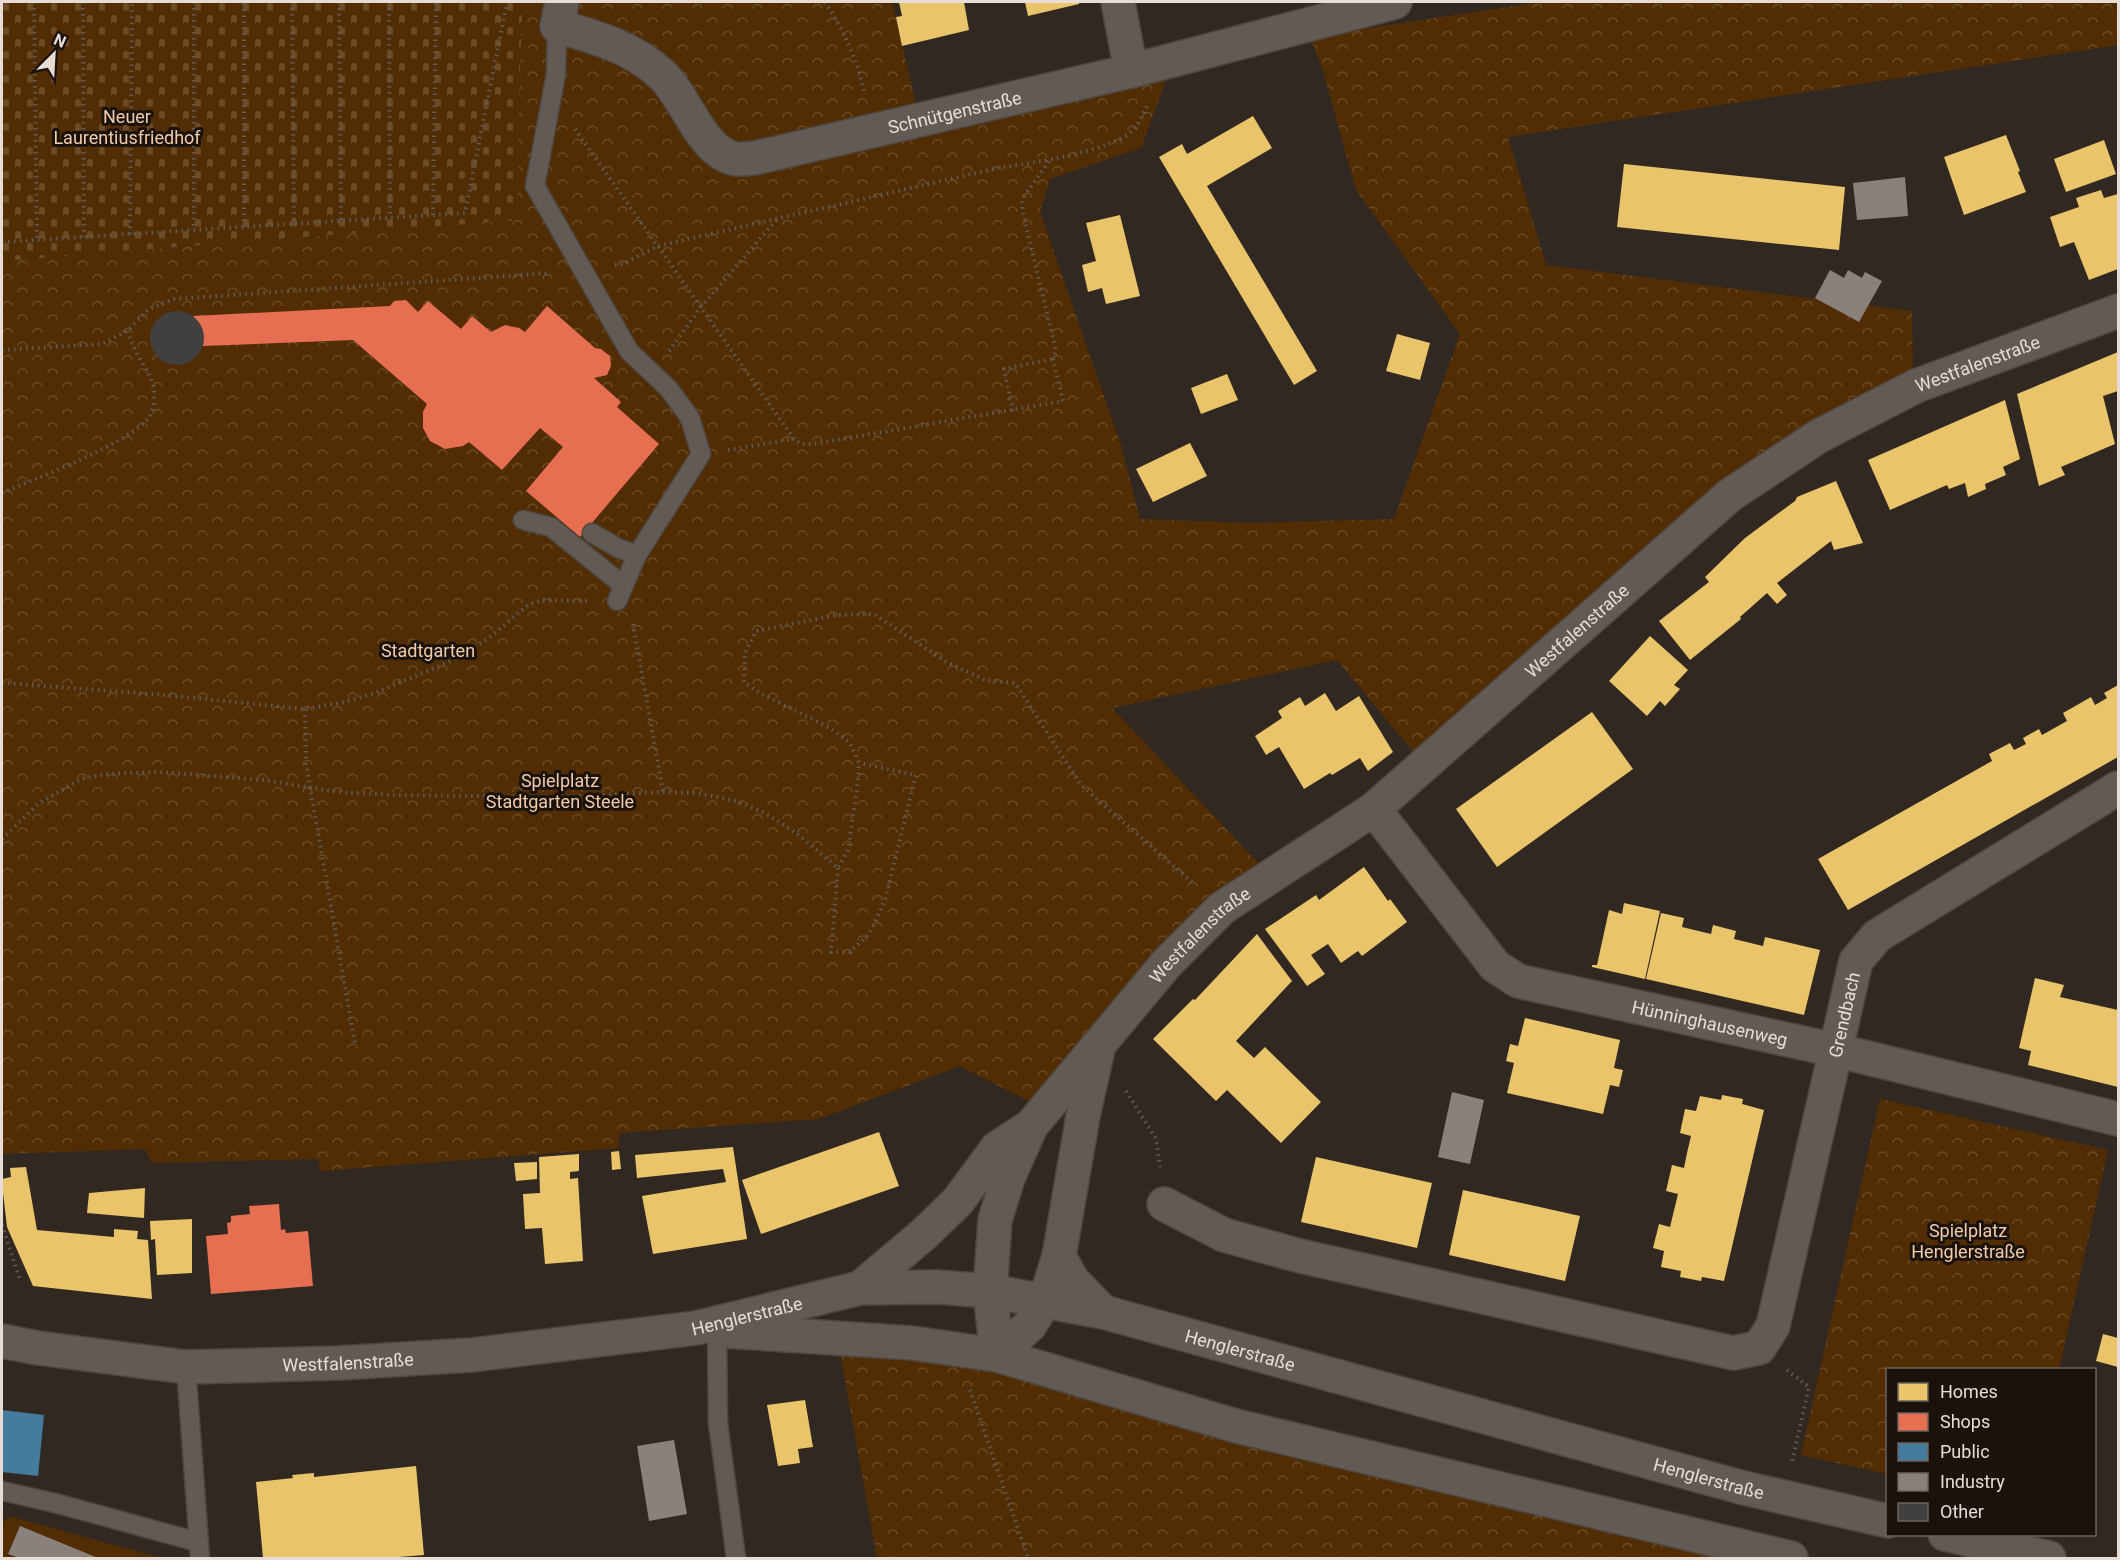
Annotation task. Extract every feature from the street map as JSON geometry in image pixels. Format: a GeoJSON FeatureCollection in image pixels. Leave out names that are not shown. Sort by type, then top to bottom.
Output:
{"type":"FeatureCollection","features":[{"type":"Feature","properties":{"kind":"street"},"geometry":{"type":"LineString","coordinates":[[1118,2],[1131,70]]}},
{"type":"Feature","properties":{"kind":"street","name":"Schnütgenstraße"},"geometry":{"type":"LineString","coordinates":[[559,14],[638,56],[663,75],[705,137],[719,151],[736,159],[754,158],[1131,70],[1395,2]]}},
{"type":"Feature","properties":{"kind":"street","name":"Westfalenstraße"},"geometry":{"type":"LineString","coordinates":[[997,1355],[990,1291],[995,1220],[1008,1178],[1031,1126],[1167,963],[1222,908],[1374,809],[1730,495],[1819,436],[1916,386],[2118,311]]}},
{"type":"Feature","properties":{"kind":"street","name":"Grendbach"},"geometry":{"type":"LineString","coordinates":[[1746,1351],[1773,1326],[1856,961],[1877,936],[2118,788]]}},
{"type":"Feature","properties":{"kind":"street","name":"Hünninghausenweg"},"geometry":{"type":"LineString","coordinates":[[1374,809],[1495,966],[1518,981],[1835,1050],[2118,1119]]}},
{"type":"Feature","properties":{"kind":"street","name":"Westfalenstraße"},"geometry":{"type":"LineString","coordinates":[[997,1355],[1030,1325],[1045,1301],[1059,1256],[1083,1116],[1099,1045]]}},
{"type":"Feature","properties":{"kind":"street","name":"Westfalenstraße"},"geometry":{"type":"LineString","coordinates":[[860,1288],[958,1201],[997,1148],[1031,1126]]}},
{"type":"Feature","properties":{"kind":"street"},"geometry":{"type":"LineString","coordinates":[[1164,1204],[1224,1235],[1300,1256],[1746,1351]]}},
{"type":"Feature","properties":{"kind":"street"},"geometry":{"type":"LineString","coordinates":[[1059,1256],[1072,1280],[1103,1312]]}},
{"type":"Feature","properties":{"kind":"street","name":"Henglerstraße"},"geometry":{"type":"LineString","coordinates":[[706,1330],[860,1288],[937,1287],[990,1291],[1103,1312],[1686,1473],[1886,1521]]}},
{"type":"Feature","properties":{"kind":"street","name":"Westfalenstraße"},"geometry":{"type":"LineString","coordinates":[[2,1341],[38,1348],[186,1367],[339,1363],[472,1355],[706,1330]]}},
{"type":"Feature","properties":{"kind":"street","name":"Henglerstraße"},"geometry":{"type":"LineString","coordinates":[[706,1330],[912,1343],[997,1355],[1236,1426],[1791,1558]]}},
{"type":"Feature","properties":{"kind":"street"},"geometry":{"type":"LineString","coordinates":[[1953,1536],[2049,1558]]}},
{"type":"Feature","properties":{"kind":"lane"},"geometry":{"type":"LineString","coordinates":[[523,520],[551,527],[620,594],[637,555],[701,454],[690,418],[669,389],[629,351],[535,186],[556,74],[559,14]]}},
{"type":"Feature","properties":{"kind":"lane"},"geometry":{"type":"LineString","coordinates":[[592,533],[618,548],[637,555]]}},
{"type":"Feature","properties":{"kind":"lane"},"geometry":{"type":"LineString","coordinates":[[706,1330],[736,1558]]}},
{"type":"Feature","properties":{"kind":"lane"},"geometry":{"type":"LineString","coordinates":[[2,1491],[55,1503],[199,1550],[186,1367]]}},
{"type":"Feature","properties":{"kind":"path"},"geometry":{"type":"LineString","coordinates":[[34,2],[37,240]]}},
{"type":"Feature","properties":{"kind":"path"},"geometry":{"type":"LineString","coordinates":[[83,2],[84,237]]}},
{"type":"Feature","properties":{"kind":"path"},"geometry":{"type":"LineString","coordinates":[[130,234],[132,2]]}},
{"type":"Feature","properties":{"kind":"path"},"geometry":{"type":"LineString","coordinates":[[194,2],[194,230]]}},
{"type":"Feature","properties":{"kind":"path"},"geometry":{"type":"LineString","coordinates":[[244,2],[244,227]]}},
{"type":"Feature","properties":{"kind":"path"},"geometry":{"type":"LineString","coordinates":[[292,2],[294,223]]}},
{"type":"Feature","properties":{"kind":"path"},"geometry":{"type":"LineString","coordinates":[[339,2],[341,221]]}},
{"type":"Feature","properties":{"kind":"path"},"geometry":{"type":"LineString","coordinates":[[389,2],[390,218]]}},
{"type":"Feature","properties":{"kind":"path"},"geometry":{"type":"LineString","coordinates":[[433,215],[436,2]]}},
{"type":"Feature","properties":{"kind":"path"},"geometry":{"type":"LineString","coordinates":[[2,242],[465,213],[507,2]]}},
{"type":"Feature","properties":{"kind":"path"},"geometry":{"type":"LineString","coordinates":[[825,2],[833,13],[857,64],[873,131]]}},
{"type":"Feature","properties":{"kind":"path"},"geometry":{"type":"LineString","coordinates":[[2,350],[102,344],[127,331],[149,309],[174,299],[516,277],[623,264],[658,246],[998,168],[1049,161],[1116,142],[1134,129],[1169,60]]}},
{"type":"Feature","properties":{"kind":"path"},"geometry":{"type":"LineString","coordinates":[[552,98],[794,439],[801,444],[813,444],[1063,402],[1053,360],[1056,351],[1022,209],[1023,198],[1049,161]]}},
{"type":"Feature","properties":{"kind":"path"},"geometry":{"type":"LineString","coordinates":[[653,374],[700,307],[778,218]]}},
{"type":"Feature","properties":{"kind":"path"},"geometry":{"type":"LineString","coordinates":[[2,493],[115,442],[139,428],[149,418],[155,396],[153,381],[127,331]]}},
{"type":"Feature","properties":{"kind":"path"},"geometry":{"type":"LineString","coordinates":[[1013,411],[1004,369],[1053,360]]}},
{"type":"Feature","properties":{"kind":"path"},"geometry":{"type":"LineString","coordinates":[[701,454],[794,439]]}},
{"type":"Feature","properties":{"kind":"path"},"geometry":{"type":"LineString","coordinates":[[2,683],[165,695],[305,710],[375,693],[451,661],[489,638],[529,604],[544,600],[620,594],[631,615],[663,792]]}},
{"type":"Feature","properties":{"kind":"path"},"geometry":{"type":"LineString","coordinates":[[860,763],[916,775],[885,900],[870,933],[850,952],[831,952],[838,868],[848,850],[860,763],[850,743],[830,728],[760,693],[744,682],[745,654],[756,631],[837,615],[874,614],[945,661],[985,680],[1015,683],[1081,785],[1195,884]]}},
{"type":"Feature","properties":{"kind":"path"},"geometry":{"type":"LineString","coordinates":[[305,710],[306,764],[355,1044]]}},
{"type":"Feature","properties":{"kind":"path"},"geometry":{"type":"LineString","coordinates":[[2,839],[38,804],[81,779],[106,774],[160,772],[263,780],[337,792],[393,795],[558,797],[663,792],[697,793],[736,801],[765,813],[796,833],[838,868]]}},
{"type":"Feature","properties":{"kind":"path"},"geometry":{"type":"LineString","coordinates":[[1099,1045],[1156,1139],[1164,1204]]}},
{"type":"Feature","properties":{"kind":"path"},"geometry":{"type":"LineString","coordinates":[[2,1225],[20,1280]]}},
{"type":"Feature","properties":{"kind":"path"},"geometry":{"type":"LineString","coordinates":[[1746,1351],[1809,1387],[1784,1498]]}},
{"type":"Feature","properties":{"kind":"path"},"geometry":{"type":"LineString","coordinates":[[970,1390],[1028,1558]]}},
{"type":"Feature","properties":{"kind":"green space","name":"Neuer Laurentiusfriedhof"},"geometry":{"type":"Polygon","coordinates":[[[2,2],[525,2],[522,15],[520,69],[517,220],[2,261],[2,2]]]}},
{"type":"Feature","properties":{"kind":"green space","name":"Stadtgarten"},"geometry":{"type":"Polygon","coordinates":[[[525,2],[892,2],[919,117],[736,161],[630,60],[738,164],[1170,70],[1141,148],[1050,179],[1040,212],[1120,442],[1140,519],[1250,523],[1394,519],[1460,334],[1356,190],[1322,67],[1310,37],[1540,2],[2118,2],[2118,45],[1508,137],[1546,265],[1912,311],[1913,380],[1818,429],[1420,760],[1337,660],[1112,708],[1265,870],[1038,1106],[960,1066],[819,1119],[619,1133],[619,1148],[320,1171],[319,1159],[152,1163],[145,1149],[2,1154],[2,261],[516,220],[522,15],[525,2]]]}},
{"type":"Feature","properties":{"kind":"green space","name":"Spielplatz Henglerstraße"},"geometry":{"type":"Polygon","coordinates":[[[1880,1099],[2108,1150],[2059,1368],[1886,1368],[1886,1474],[1801,1455],[1880,1099]]]}},
{"type":"Feature","properties":{"kind":"green space"},"geometry":{"type":"Polygon","coordinates":[[[838,1341],[917,1348],[1750,1558],[877,1558],[838,1341]]]}},
{"type":"Feature","properties":{"kind":"green space"},"geometry":{"type":"Polygon","coordinates":[[[12,1517],[162,1558],[2,1558],[2,1522],[12,1517]]]}},
{"type":"Feature","properties":{"kind":"building: Homes"},"geometry":{"type":"Polygon","coordinates":[[[899,2],[964,2],[969,30],[902,46],[896,17],[902,16],[899,2]]]}},
{"type":"Feature","properties":{"kind":"building: Homes"},"geometry":{"type":"Polygon","coordinates":[[[1025,2],[1079,2],[1079,4],[1028,16],[1025,2]]]}},
{"type":"Feature","properties":{"kind":"building: Homes"},"geometry":{"type":"Polygon","coordinates":[[[1253,116],[1272,148],[1207,186],[1317,371],[1294,385],[1159,157],[1182,144],[1187,154],[1253,116]]]}},
{"type":"Feature","properties":{"kind":"building: Homes"},"geometry":{"type":"Polygon","coordinates":[[[2006,135],[2026,192],[1964,215],[1944,157],[2006,135]]]}},
{"type":"Feature","properties":{"kind":"building: Homes"},"geometry":{"type":"Polygon","coordinates":[[[2104,140],[2116,174],[2066,192],[2054,159],[2104,140]]]}},
{"type":"Feature","properties":{"kind":"building: Homes"},"geometry":{"type":"Polygon","coordinates":[[[1624,164],[1845,187],[1839,250],[1617,227],[1624,164]]]}},
{"type":"Feature","properties":{"kind":"building: Homes"},"geometry":{"type":"Polygon","coordinates":[[[2101,190],[2104,198],[2118,194],[2118,269],[2089,280],[2074,242],[2060,247],[2050,217],[2079,207],[2076,198],[2101,190]]]}},
{"type":"Feature","properties":{"kind":"building: Homes"},"geometry":{"type":"Polygon","coordinates":[[[1120,215],[1140,296],[1106,304],[1102,288],[1088,292],[1082,265],[1096,261],[1086,223],[1120,215]]]}},
{"type":"Feature","properties":{"kind":"building: Homes"},"geometry":{"type":"Polygon","coordinates":[[[1397,334],[1430,343],[1420,380],[1386,371],[1397,334]]]}},
{"type":"Feature","properties":{"kind":"building: Homes"},"geometry":{"type":"Polygon","coordinates":[[[2118,352],[2118,391],[2103,396],[2115,444],[2061,467],[2065,475],[2039,486],[2017,394],[2118,352]]]}},
{"type":"Feature","properties":{"kind":"building: Homes"},"geometry":{"type":"Polygon","coordinates":[[[1227,374],[1238,400],[1201,414],[1191,388],[1227,374]]]}},
{"type":"Feature","properties":{"kind":"building: Homes"},"geometry":{"type":"Polygon","coordinates":[[[2005,400],[2020,459],[2003,467],[2006,475],[1985,484],[1986,489],[1968,497],[1965,483],[1949,489],[1947,485],[1890,510],[1868,460],[2005,400]]]}},
{"type":"Feature","properties":{"kind":"building: Homes"},"geometry":{"type":"Polygon","coordinates":[[[1190,443],[1207,476],[1153,502],[1136,469],[1190,443]]]}},
{"type":"Feature","properties":{"kind":"building: Homes"},"geometry":{"type":"Polygon","coordinates":[[[1836,481],[1863,543],[1834,550],[1831,541],[1777,583],[1787,595],[1777,604],[1767,593],[1740,617],[1741,619],[1690,660],[1659,621],[1709,582],[1705,577],[1745,538],[1795,501],[1797,497],[1836,481]]]}},
{"type":"Feature","properties":{"kind":"building: Homes"},"geometry":{"type":"Polygon","coordinates":[[[1650,636],[1688,670],[1674,685],[1680,689],[1665,706],[1660,701],[1647,716],[1609,681],[1650,636]]]}},
{"type":"Feature","properties":{"kind":"building: Homes"},"geometry":{"type":"Polygon","coordinates":[[[2118,685],[2118,757],[1848,910],[1818,859],[1992,761],[1989,754],[2010,743],[2014,750],[2026,744],[2023,738],[2039,729],[2042,735],[2067,721],[2063,713],[2091,697],[2095,705],[2107,698],[2104,693],[2118,685]]]}},
{"type":"Feature","properties":{"kind":"building: Homes"},"geometry":{"type":"Polygon","coordinates":[[[1325,693],[1336,711],[1359,696],[1393,752],[1368,771],[1360,758],[1304,789],[1279,747],[1266,755],[1255,736],[1282,718],[1278,711],[1300,697],[1305,706],[1325,693]]]}},
{"type":"Feature","properties":{"kind":"building: Homes"},"geometry":{"type":"Polygon","coordinates":[[[1592,712],[1633,769],[1497,867],[1456,809],[1592,712]]]}},
{"type":"Feature","properties":{"kind":"building: Homes"},"geometry":{"type":"Polygon","coordinates":[[[1364,867],[1388,901],[1390,899],[1407,922],[1362,956],[1358,951],[1341,963],[1328,944],[1311,955],[1325,974],[1307,986],[1265,929],[1316,895],[1319,900],[1364,867]]]}},
{"type":"Feature","properties":{"kind":"building: Homes"},"geometry":{"type":"Polygon","coordinates":[[[1624,903],[1660,911],[1645,979],[1592,967],[1592,965],[1597,965],[1609,910],[1622,914],[1624,903]]]}},
{"type":"Feature","properties":{"kind":"building: Homes"},"geometry":{"type":"Polygon","coordinates":[[[1661,913],[1684,918],[1682,927],[1711,934],[1713,925],[1736,931],[1734,939],[1763,946],[1765,937],[1820,950],[1804,1015],[1646,979],[1661,913]]]}},
{"type":"Feature","properties":{"kind":"building: Homes"},"geometry":{"type":"Polygon","coordinates":[[[1257,934],[1292,981],[1236,1041],[1254,1058],[1265,1047],[1321,1102],[1281,1143],[1227,1090],[1216,1101],[1153,1039],[1193,999],[1195,1000],[1257,934]]]}},
{"type":"Feature","properties":{"kind":"building: Homes"},"geometry":{"type":"Polygon","coordinates":[[[2035,978],[2064,985],[2060,997],[2118,1010],[2118,1087],[2028,1065],[2031,1051],[2019,1048],[2035,978]]]}},
{"type":"Feature","properties":{"kind":"building: Homes"},"geometry":{"type":"Polygon","coordinates":[[[1525,1018],[1620,1040],[1614,1068],[1623,1070],[1619,1087],[1610,1085],[1603,1114],[1507,1093],[1514,1063],[1506,1061],[1510,1044],[1518,1046],[1525,1018]]]}},
{"type":"Feature","properties":{"kind":"building: Homes"},"geometry":{"type":"Polygon","coordinates":[[[1722,1095],[1743,1099],[1742,1104],[1764,1110],[1724,1281],[1702,1277],[1701,1281],[1680,1277],[1681,1271],[1661,1267],[1664,1251],[1653,1248],[1659,1224],[1670,1227],[1678,1194],[1666,1191],[1672,1165],[1684,1168],[1691,1136],[1680,1133],[1685,1109],[1696,1111],[1700,1096],[1721,1100],[1722,1095]]]}},
{"type":"Feature","properties":{"kind":"building: Homes"},"geometry":{"type":"Polygon","coordinates":[[[879,1132],[899,1186],[761,1234],[742,1180],[879,1132]]]}},
{"type":"Feature","properties":{"kind":"building: Homes"},"geometry":{"type":"Polygon","coordinates":[[[733,1147],[747,1239],[653,1254],[642,1196],[726,1182],[723,1169],[637,1178],[635,1155],[733,1147]]]}},
{"type":"Feature","properties":{"kind":"building: Homes"},"geometry":{"type":"Polygon","coordinates":[[[619,1151],[621,1169],[612,1170],[611,1152],[619,1151]]]}},
{"type":"Feature","properties":{"kind":"building: Homes"},"geometry":{"type":"Polygon","coordinates":[[[579,1154],[579,1171],[570,1172],[570,1179],[578,1178],[583,1261],[545,1264],[542,1228],[525,1229],[523,1194],[540,1193],[539,1157],[579,1154]]]}},
{"type":"Feature","properties":{"kind":"building: Homes"},"geometry":{"type":"Polygon","coordinates":[[[1316,1157],[1432,1183],[1417,1248],[1301,1222],[1316,1157]]]}},
{"type":"Feature","properties":{"kind":"building: Homes"},"geometry":{"type":"Polygon","coordinates":[[[537,1162],[537,1179],[516,1181],[514,1163],[537,1162]]]}},
{"type":"Feature","properties":{"kind":"building: Homes"},"geometry":{"type":"Polygon","coordinates":[[[26,1167],[37,1230],[114,1237],[114,1229],[138,1231],[137,1239],[148,1240],[152,1299],[33,1286],[7,1227],[2,1184],[2,1179],[11,1177],[10,1168],[26,1167]]]}},
{"type":"Feature","properties":{"kind":"building: Homes"},"geometry":{"type":"Polygon","coordinates":[[[145,1188],[144,1218],[87,1213],[89,1193],[145,1188]]]}},
{"type":"Feature","properties":{"kind":"building: Homes"},"geometry":{"type":"Polygon","coordinates":[[[1463,1190],[1580,1216],[1565,1281],[1449,1255],[1463,1190]]]}},
{"type":"Feature","properties":{"kind":"building: Homes"},"geometry":{"type":"Polygon","coordinates":[[[192,1219],[192,1273],[157,1275],[155,1239],[151,1240],[150,1221],[192,1219]]]}},
{"type":"Feature","properties":{"kind":"building: Homes"},"geometry":{"type":"Polygon","coordinates":[[[2103,1334],[2118,1338],[2118,1367],[2096,1361],[2103,1334]]]}},
{"type":"Feature","properties":{"kind":"building: Homes"},"geometry":{"type":"Polygon","coordinates":[[[805,1400],[813,1447],[798,1449],[800,1463],[778,1466],[767,1405],[805,1400]]]}},
{"type":"Feature","properties":{"kind":"building: Homes"},"geometry":{"type":"Polygon","coordinates":[[[416,1466],[424,1555],[386,1558],[263,1558],[256,1482],[293,1478],[292,1475],[314,1473],[314,1477],[416,1466]]]}},
{"type":"Feature","properties":{"kind":"building: Shops"},"geometry":{"type":"Polygon","coordinates":[[[406,300],[418,312],[428,301],[461,329],[472,316],[491,332],[505,325],[525,332],[547,306],[595,348],[601,349],[610,356],[611,366],[607,375],[594,378],[621,402],[617,407],[659,444],[580,537],[526,491],[563,447],[540,428],[502,470],[469,442],[463,446],[445,449],[430,441],[423,428],[423,412],[427,404],[353,340],[203,346],[203,331],[193,316],[390,306],[394,301],[406,300]]]}},
{"type":"Feature","properties":{"kind":"building: Shops"},"geometry":{"type":"Polygon","coordinates":[[[279,1204],[281,1230],[285,1229],[286,1233],[308,1231],[313,1286],[211,1294],[206,1236],[228,1234],[227,1223],[231,1222],[231,1216],[250,1214],[249,1206],[279,1204]]]}},
{"type":"Feature","properties":{"kind":"building: Public"},"geometry":{"type":"Polygon","coordinates":[[[2,1410],[44,1415],[38,1476],[2,1472],[2,1410]]]}},
{"type":"Feature","properties":{"kind":"building: Industry"},"geometry":{"type":"Polygon","coordinates":[[[1905,177],[1908,216],[1857,220],[1853,183],[1905,177]]]}},
{"type":"Feature","properties":{"kind":"building: Industry"},"geometry":{"type":"Polygon","coordinates":[[[1830,270],[1844,278],[1848,270],[1862,278],[1865,272],[1882,281],[1859,322],[1815,298],[1830,270]]]}},
{"type":"Feature","properties":{"kind":"building: Industry"},"geometry":{"type":"Polygon","coordinates":[[[1452,1092],[1484,1100],[1470,1164],[1438,1157],[1452,1092]]]}},
{"type":"Feature","properties":{"kind":"building: Industry"},"geometry":{"type":"Polygon","coordinates":[[[674,1440],[687,1514],[649,1521],[637,1446],[674,1440]]]}},
{"type":"Feature","properties":{"kind":"building: Industry"},"geometry":{"type":"Polygon","coordinates":[[[20,1526],[98,1558],[19,1558],[8,1554],[20,1526]]]}},
{"type":"Feature","properties":{"kind":"building: Other"},"geometry":{"type":"Polygon","coordinates":[[[172,311],[182,311],[192,315],[200,323],[204,338],[200,353],[192,361],[182,365],[172,365],[162,361],[154,353],[150,343],[150,333],[154,323],[162,315],[172,311]]]}},
{"type":"Feature","properties":{"kind":"park label","name":"Spielplatz Stadtgarten Steele"},"geometry":{"type":"Point","coordinates":[560,790]}}]}
